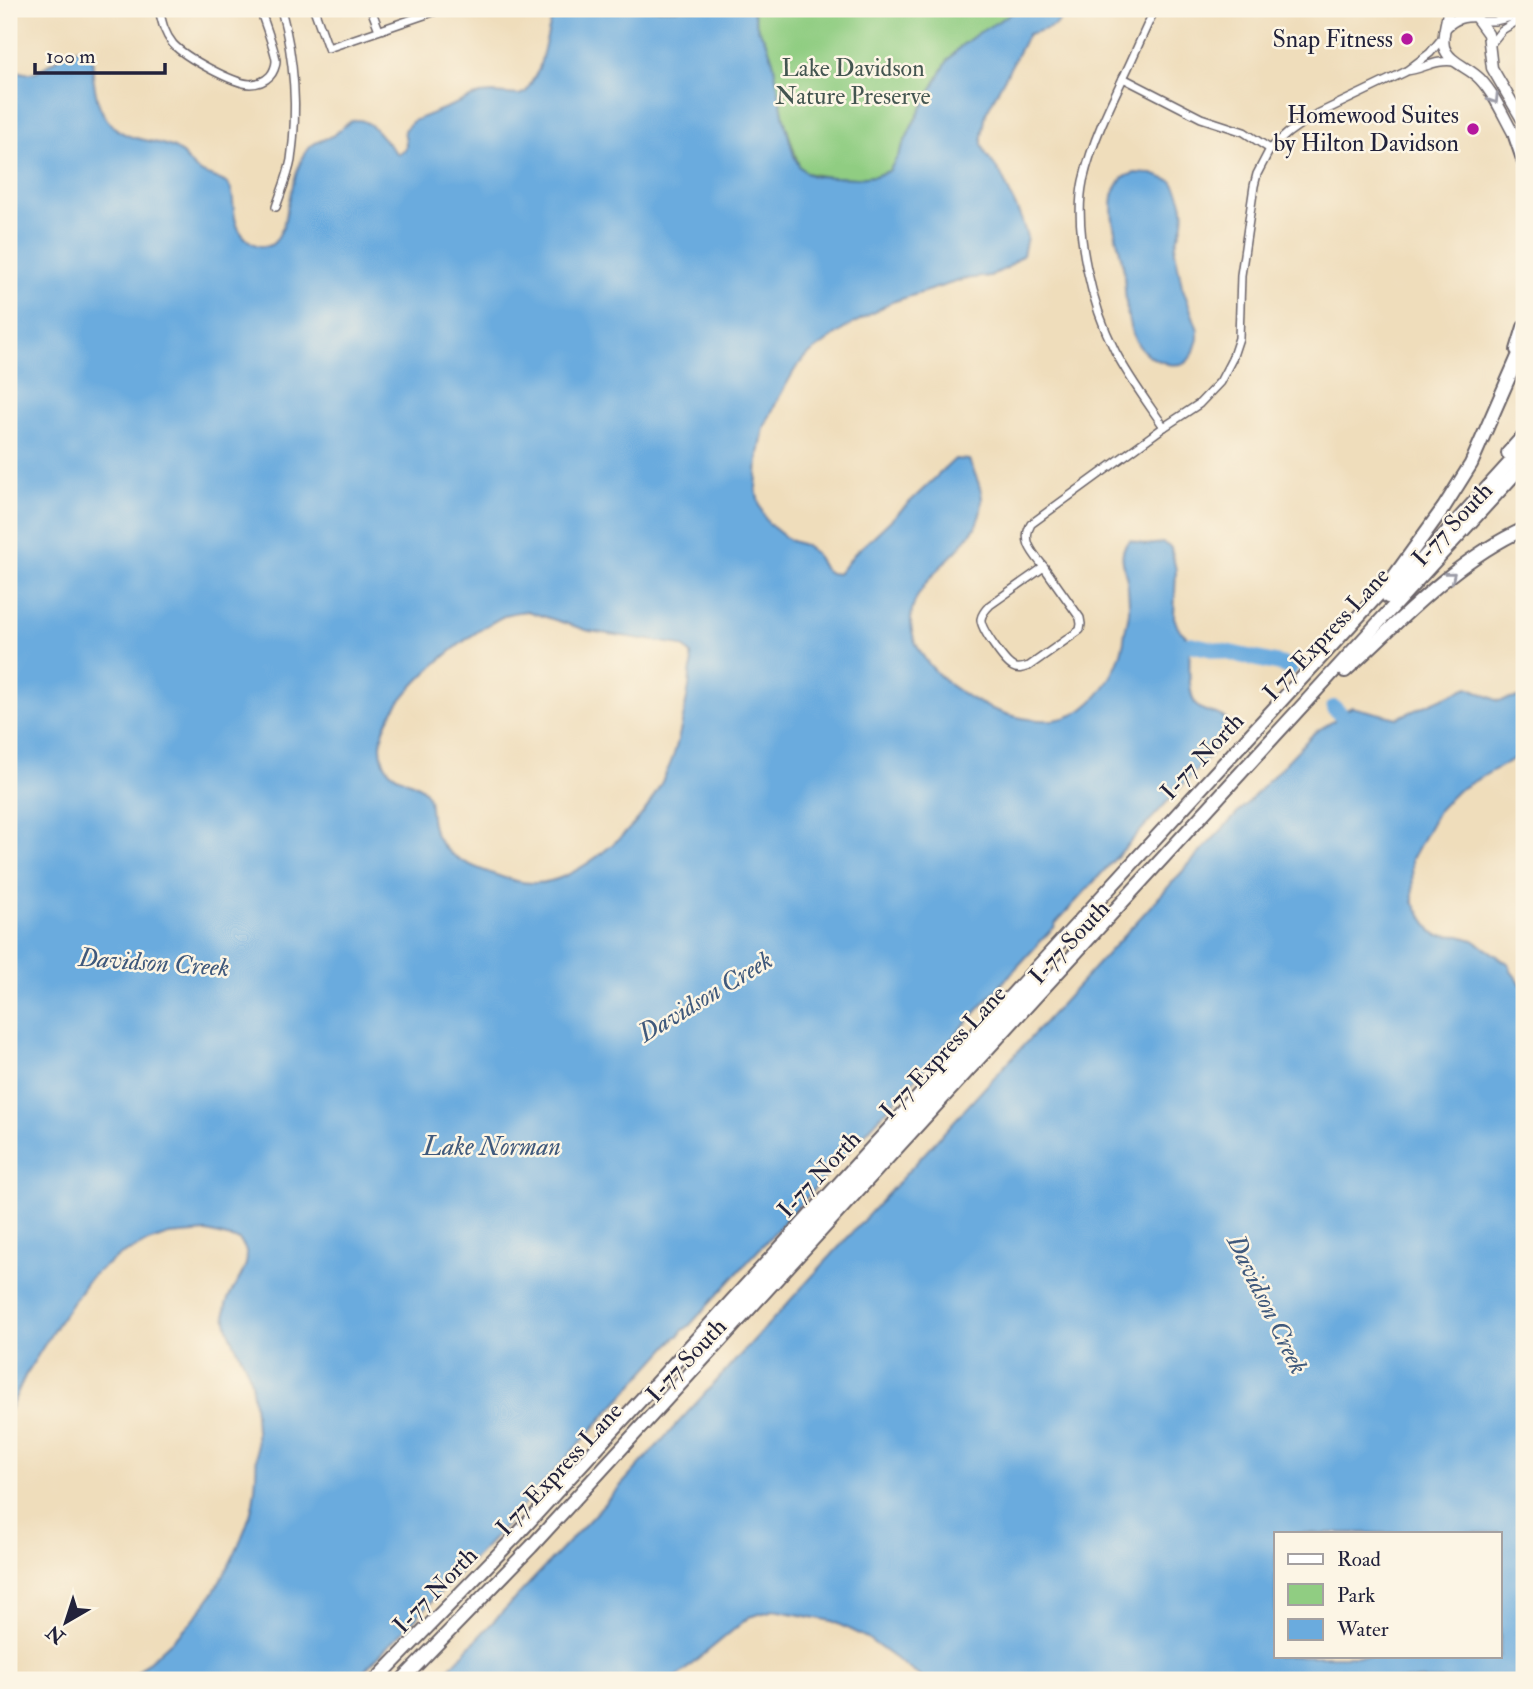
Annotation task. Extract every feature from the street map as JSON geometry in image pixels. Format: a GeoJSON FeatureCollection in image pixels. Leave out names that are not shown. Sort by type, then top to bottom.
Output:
{"type":"FeatureCollection","features":[{"type":"Feature","properties":{"kind":"highway"},"geometry":{"type":"LineString","coordinates":[[1515,136],[1524,162]]}},
{"type":"Feature","properties":{"kind":"highway"},"geometry":{"type":"LineString","coordinates":[[1506,384],[1524,327]]}},
{"type":"Feature","properties":{"kind":"highway"},"geometry":{"type":"LineString","coordinates":[[1390,582],[1463,478],[1479,449],[1524,343]]}},
{"type":"Feature","properties":{"kind":"highway"},"geometry":{"type":"LineString","coordinates":[[1390,582],[1524,435]]}},
{"type":"Feature","properties":{"kind":"highway","name":"I 77 Express Lane"},"geometry":{"type":"LineString","coordinates":[[387,1680],[523,1540],[1524,447]]}},
{"type":"Feature","properties":{"kind":"highway","name":"I 77 Express Lane"},"geometry":{"type":"LineString","coordinates":[[402,1680],[531,1547],[1524,464]]}},
{"type":"Feature","properties":{"kind":"highway","name":"I-77 South"},"geometry":{"type":"LineString","coordinates":[[414,1680],[556,1532],[1524,476]]}},
{"type":"Feature","properties":{"kind":"highway"},"geometry":{"type":"LineString","coordinates":[[1345,671],[1449,577],[1524,529]]}},
{"type":"Feature","properties":{"kind":"highway","name":"I-77 North"},"geometry":{"type":"LineString","coordinates":[[376,1680],[517,1535],[1390,582]]}},
{"type":"Feature","properties":{"kind":"main road"},"geometry":{"type":"LineString","coordinates":[[1448,9],[1445,50],[1485,85],[1524,152]]}},
{"type":"Feature","properties":{"kind":"main road"},"geometry":{"type":"LineString","coordinates":[[1445,31],[1452,21],[1475,16],[1488,34],[1492,68],[1524,124]]}},
{"type":"Feature","properties":{"kind":"main road"},"geometry":{"type":"LineString","coordinates":[[1460,65],[1471,67],[1479,64],[1490,49]]}},
{"type":"Feature","properties":{"kind":"street"},"geometry":{"type":"LineString","coordinates":[[159,9],[165,33],[179,51],[223,75],[251,84],[261,82],[269,76],[276,61],[260,9]]}},
{"type":"Feature","properties":{"kind":"street"},"geometry":{"type":"LineString","coordinates":[[276,207],[290,163],[293,128],[293,85],[281,9]]}},
{"type":"Feature","properties":{"kind":"street"},"geometry":{"type":"LineString","coordinates":[[314,9],[328,48],[442,9]]}},
{"type":"Feature","properties":{"kind":"street"},"geometry":{"type":"LineString","coordinates":[[371,9],[379,30]]}},
{"type":"Feature","properties":{"kind":"street"},"geometry":{"type":"LineString","coordinates":[[1155,9],[1090,154],[1080,215],[1086,265],[1107,333],[1135,385],[1164,427]]}},
{"type":"Feature","properties":{"kind":"street"},"geometry":{"type":"LineString","coordinates":[[1475,16],[1495,21],[1524,15]]}},
{"type":"Feature","properties":{"kind":"street"},"geometry":{"type":"LineString","coordinates":[[1490,49],[1502,30],[1524,15]]}},
{"type":"Feature","properties":{"kind":"street"},"geometry":{"type":"LineString","coordinates":[[1044,567],[990,605],[981,619],[986,633],[1015,669],[1029,666],[1080,630],[1080,618],[1044,567],[1032,553],[1026,532],[1031,524],[1199,404],[1220,382],[1232,359],[1239,338],[1241,275],[1254,186],[1270,149],[1309,118],[1405,72],[1430,53],[1445,31]]}},
{"type":"Feature","properties":{"kind":"street"},"geometry":{"type":"LineString","coordinates":[[1405,72],[1420,70],[1436,62],[1460,65]]}},
{"type":"Feature","properties":{"kind":"street"},"geometry":{"type":"LineString","coordinates":[[1123,78],[1201,118],[1244,132],[1270,149]]}},
{"type":"Feature","properties":{"kind":"green space","name":"Lake Davidson Nature Preserve"},"geometry":{"type":"Polygon","coordinates":[[[752,9],[1019,9],[977,34],[948,60],[889,171],[857,178],[806,173],[799,166],[784,119],[773,61],[752,9]]]}},
{"type":"Feature","properties":{"kind":"water","name":"Lake Norman"},"geometry":{"type":"Polygon","coordinates":[[[554,9],[752,9],[773,61],[784,119],[799,166],[813,176],[875,176],[889,171],[948,60],[961,46],[1019,9],[1068,9],[1056,25],[1028,34],[986,113],[982,144],[1001,174],[1021,218],[1027,237],[1023,255],[1007,268],[990,276],[965,279],[892,302],[844,329],[804,358],[794,371],[764,428],[756,490],[769,524],[789,540],[804,545],[815,553],[823,568],[838,574],[855,553],[955,459],[969,460],[981,494],[979,518],[975,528],[928,580],[916,598],[911,618],[915,642],[929,665],[951,685],[977,702],[1005,714],[1034,720],[1061,719],[1083,709],[1106,685],[1121,653],[1129,613],[1122,559],[1124,549],[1130,540],[1146,545],[1163,543],[1171,548],[1176,570],[1174,617],[1178,628],[1190,640],[1190,676],[1194,702],[1200,709],[1223,717],[1234,729],[492,1540],[355,1680],[130,1680],[185,1629],[210,1597],[240,1543],[250,1515],[256,1468],[253,1396],[248,1373],[229,1331],[225,1313],[226,1304],[247,1258],[239,1240],[207,1232],[169,1235],[122,1254],[88,1280],[25,1376],[9,1411],[9,66],[17,71],[31,73],[72,50],[80,49],[85,52],[92,59],[100,107],[111,124],[125,134],[174,148],[197,170],[226,183],[232,193],[238,228],[243,236],[257,246],[273,244],[277,239],[283,227],[297,172],[306,153],[314,144],[358,120],[373,127],[398,154],[404,151],[406,146],[404,130],[413,121],[480,94],[519,95],[526,92],[539,69],[554,9]],[[527,611],[508,614],[471,636],[430,670],[411,688],[385,727],[381,745],[383,759],[388,768],[394,775],[419,786],[425,792],[429,800],[433,827],[439,840],[460,860],[509,879],[533,883],[548,882],[581,868],[612,845],[639,818],[655,794],[669,767],[679,738],[692,666],[691,654],[675,644],[589,631],[527,611]]]}},
{"type":"Feature","properties":{"kind":"water"},"geometry":{"type":"Polygon","coordinates":[[[1135,173],[1152,174],[1172,181],[1181,198],[1184,218],[1175,251],[1182,286],[1198,330],[1193,354],[1186,363],[1170,364],[1155,359],[1144,352],[1131,331],[1112,205],[1114,191],[1123,177],[1135,173]]]}},
{"type":"Feature","properties":{"kind":"water"},"geometry":{"type":"Polygon","coordinates":[[[1468,687],[1498,701],[1524,697],[1524,753],[1457,791],[1439,809],[1412,859],[1413,902],[1432,931],[1437,935],[1460,936],[1473,940],[1509,964],[1524,988],[1524,1680],[925,1680],[867,1638],[832,1621],[774,1610],[749,1617],[673,1680],[438,1680],[592,1517],[1192,861],[1315,732],[1352,707],[1397,718],[1468,687]]]}},
{"type":"Feature","properties":{"kind":"waterway","name":"Davidson Creek"},"geometry":{"type":"LineString","coordinates":[[1170,647],[1190,644],[1290,668]]}},
{"type":"Feature","properties":{"kind":"waterway","name":"Davidson Creek"},"geometry":{"type":"LineString","coordinates":[[1334,708],[1344,718],[1338,732]]}},
{"type":"Feature","properties":{"kind":"place","name":"Snap Fitness"},"geometry":{"type":"Point","coordinates":[1407,39]}},
{"type":"Feature","properties":{"kind":"place","name":"Homewood Suites by Hilton Davidson"},"geometry":{"type":"Point","coordinates":[1473,129]}}]}
